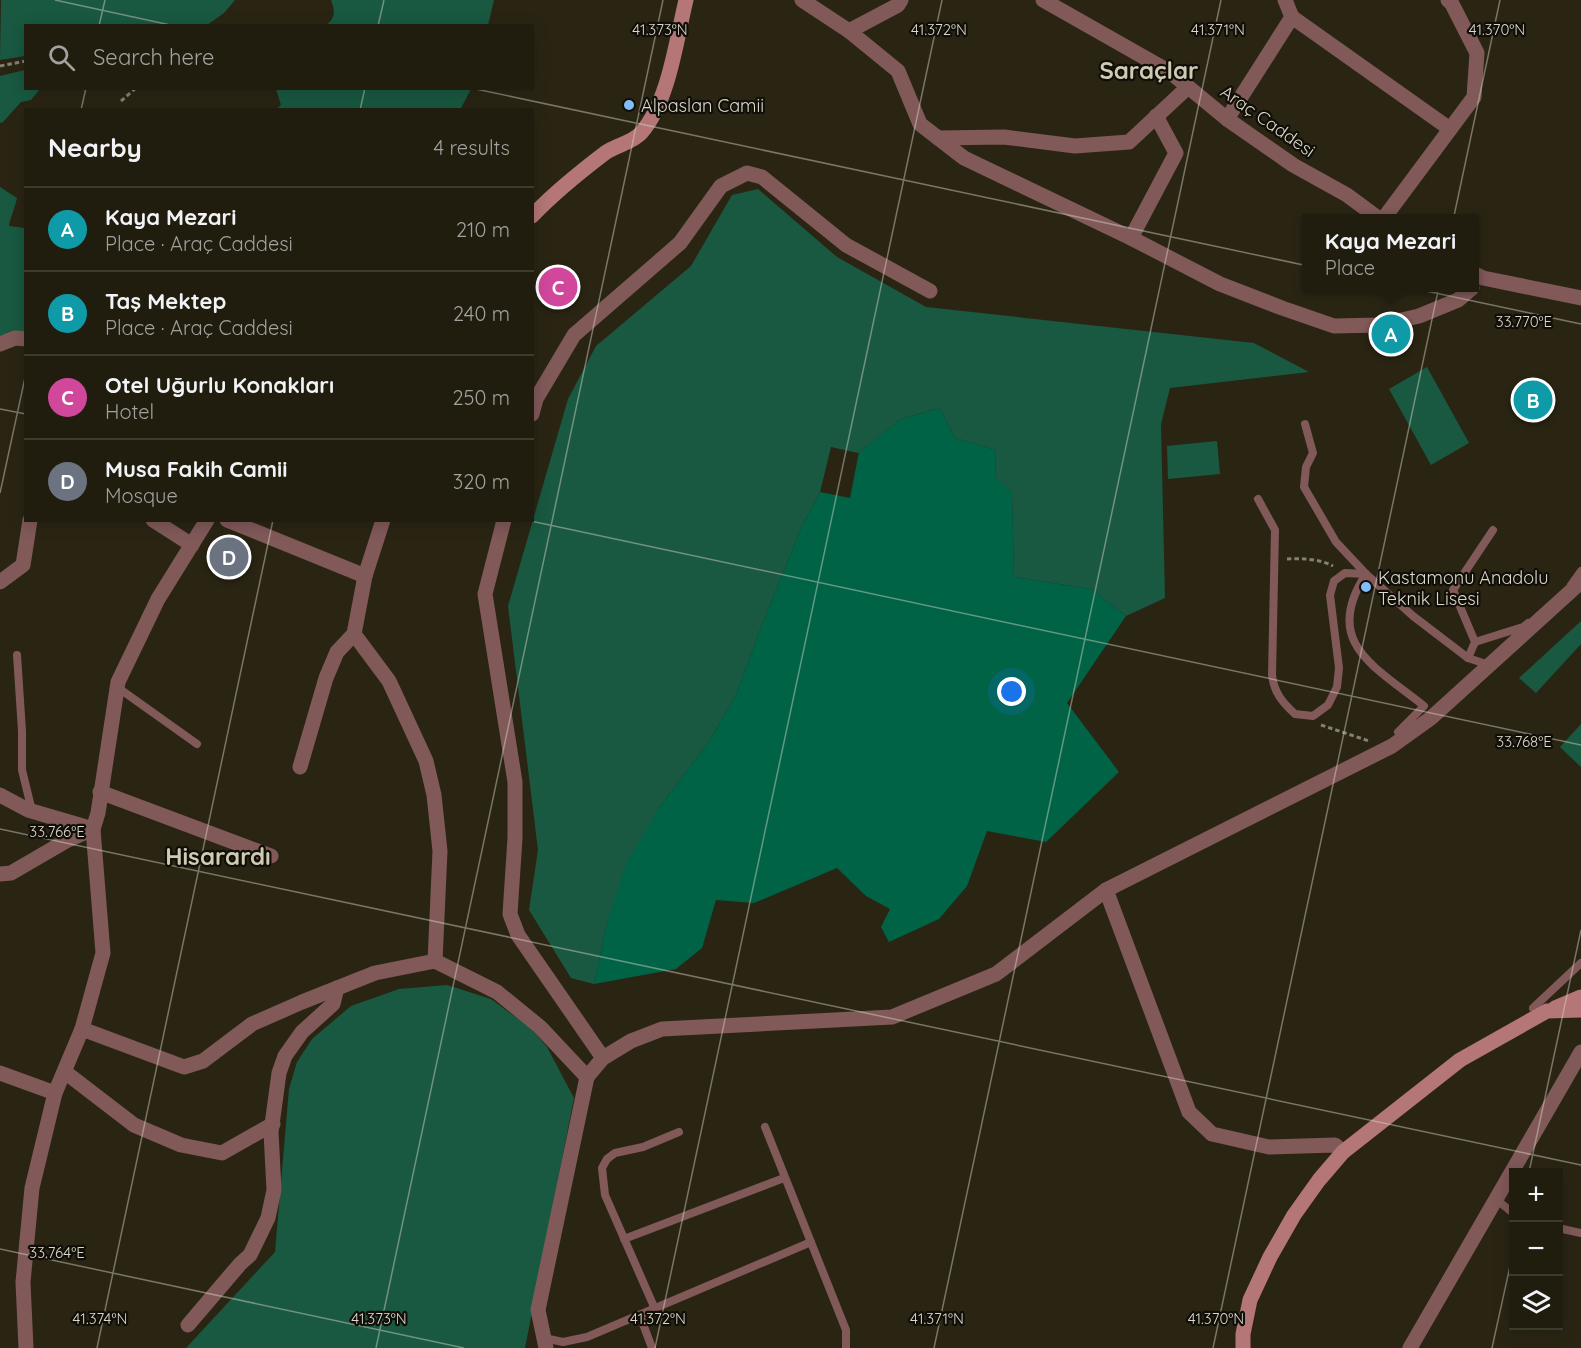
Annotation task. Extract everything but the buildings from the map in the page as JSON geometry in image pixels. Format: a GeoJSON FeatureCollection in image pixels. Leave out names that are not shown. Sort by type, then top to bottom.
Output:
{"type":"FeatureCollection","features":[{"type":"Feature","properties":{"kind":"main road"},"geometry":{"type":"LineString","coordinates":[[534,214],[607,152],[639,135],[656,113],[664,90],[686,0]]}},
{"type":"Feature","properties":{"kind":"main road"},"geometry":{"type":"LineString","coordinates":[[1243,1348],[1243,1334],[1250,1300],[1270,1257],[1294,1215],[1343,1152],[1460,1060],[1547,1011],[1581,997]]}},
{"type":"Feature","properties":{"kind":"main road"},"geometry":{"type":"LineString","coordinates":[[1547,1011],[1581,1010]]}},
{"type":"Feature","properties":{"kind":"street"},"geometry":{"type":"LineString","coordinates":[[802,0],[849,31],[898,71],[920,124],[964,158],[1131,238],[1220,284],[1281,309],[1334,326],[1380,326],[1419,316],[1458,300],[1466,292]]}},
{"type":"Feature","properties":{"kind":"street"},"geometry":{"type":"LineString","coordinates":[[849,31],[898,5],[901,0]]}},
{"type":"Feature","properties":{"kind":"street","name":"Araç Caddesi"},"geometry":{"type":"LineString","coordinates":[[1043,0],[1170,72],[1227,119],[1293,165],[1347,195],[1372,214]]}},
{"type":"Feature","properties":{"kind":"street"},"geometry":{"type":"LineString","coordinates":[[1285,0],[1292,17],[1450,129]]}},
{"type":"Feature","properties":{"kind":"street"},"geometry":{"type":"LineString","coordinates":[[1388,214],[1474,97],[1477,53],[1454,1]]}},
{"type":"Feature","properties":{"kind":"street"},"geometry":{"type":"LineString","coordinates":[[1227,119],[1292,17]]}},
{"type":"Feature","properties":{"kind":"street"},"geometry":{"type":"LineString","coordinates":[[938,138],[1004,137],[1075,146],[1129,142],[1188,87]]}},
{"type":"Feature","properties":{"kind":"street"},"geometry":{"type":"LineString","coordinates":[[1131,238],[1176,153],[1156,116]]}},
{"type":"Feature","properties":{"kind":"street"},"geometry":{"type":"LineString","coordinates":[[534,403],[574,335],[680,243],[721,186],[747,174],[762,177],[846,245],[930,291]]}},
{"type":"Feature","properties":{"kind":"street"},"geometry":{"type":"LineString","coordinates":[[1479,281],[1581,298]]}},
{"type":"Feature","properties":{"kind":"street"},"geometry":{"type":"LineString","coordinates":[[0,344],[15,338],[24,339]]}},
{"type":"Feature","properties":{"kind":"street"},"geometry":{"type":"LineString","coordinates":[[0,582],[23,565],[30,522]]}},
{"type":"Feature","properties":{"kind":"street"},"geometry":{"type":"LineString","coordinates":[[156,522],[192,545]]}},
{"type":"Feature","properties":{"kind":"street"},"geometry":{"type":"LineString","coordinates":[[26,1348],[23,1282],[32,1188],[55,1093],[82,1029],[103,953],[93,829],[98,813],[117,687],[158,599],[206,522]]}},
{"type":"Feature","properties":{"kind":"street"},"geometry":{"type":"LineString","coordinates":[[232,522],[365,576]]}},
{"type":"Feature","properties":{"kind":"street"},"geometry":{"type":"LineString","coordinates":[[300,767],[326,678],[337,652],[354,634],[365,576],[382,522]]}},
{"type":"Feature","properties":{"kind":"street"},"geometry":{"type":"LineString","coordinates":[[503,522],[485,594],[514,782],[515,838],[510,915],[518,935],[603,1058]]}},
{"type":"Feature","properties":{"kind":"street"},"geometry":{"type":"LineString","coordinates":[[545,1343],[538,1310],[587,1077],[603,1058],[632,1041],[662,1029],[892,1017],[996,974],[1106,890],[1392,746],[1431,718],[1581,582]]}},
{"type":"Feature","properties":{"kind":"street"},"geometry":{"type":"LineString","coordinates":[[354,634],[389,681],[426,761],[434,795],[440,851],[435,961]]}},
{"type":"Feature","properties":{"kind":"street"},"geometry":{"type":"LineString","coordinates":[[100,792],[271,856]]}},
{"type":"Feature","properties":{"kind":"street"},"geometry":{"type":"LineString","coordinates":[[0,795],[32,811],[93,829]]}},
{"type":"Feature","properties":{"kind":"street"},"geometry":{"type":"LineString","coordinates":[[0,874],[11,873],[66,841],[93,829]]}},
{"type":"Feature","properties":{"kind":"street"},"geometry":{"type":"LineString","coordinates":[[1106,890],[1189,1112],[1212,1134],[1269,1147],[1335,1145],[1343,1152]]}},
{"type":"Feature","properties":{"kind":"street"},"geometry":{"type":"LineString","coordinates":[[82,1029],[184,1067],[203,1061],[252,1024],[337,988],[375,973],[435,961],[497,992],[540,1027],[587,1077]]}},
{"type":"Feature","properties":{"kind":"street"},"geometry":{"type":"LineString","coordinates":[[188,1325],[240,1264],[250,1256],[261,1234],[268,1218],[274,1190],[273,1124],[279,1073],[285,1056],[302,1032],[333,1004],[337,988]]}},
{"type":"Feature","properties":{"kind":"street"},"geometry":{"type":"LineString","coordinates":[[1410,1348],[1581,1052]]}},
{"type":"Feature","properties":{"kind":"street"},"geometry":{"type":"LineString","coordinates":[[65,1072],[134,1125],[182,1144],[222,1153],[273,1124]]}},
{"type":"Feature","properties":{"kind":"street"},"geometry":{"type":"LineString","coordinates":[[0,1073],[55,1093]]}},
{"type":"Feature","properties":{"kind":"lane"},"geometry":{"type":"LineString","coordinates":[[1305,424],[1313,453],[1306,467],[1304,487],[1336,542],[1366,574],[1413,615],[1468,658],[1489,664]]}},
{"type":"Feature","properties":{"kind":"lane"},"geometry":{"type":"LineString","coordinates":[[1258,499],[1275,530],[1273,683],[1280,700],[1295,714],[1313,716],[1328,705],[1337,687],[1339,668],[1330,595],[1334,581],[1345,573],[1366,574]]}},
{"type":"Feature","properties":{"kind":"lane"},"geometry":{"type":"LineString","coordinates":[[1468,658],[1475,642],[1454,590],[1493,530]]}},
{"type":"Feature","properties":{"kind":"lane"},"geometry":{"type":"LineString","coordinates":[[1475,642],[1523,627],[1569,589],[1581,571]]}},
{"type":"Feature","properties":{"kind":"lane"},"geometry":{"type":"LineString","coordinates":[[1366,574],[1355,590],[1351,606],[1349,624],[1353,642],[1363,656],[1424,706],[1398,732]]}},
{"type":"Feature","properties":{"kind":"lane"},"geometry":{"type":"LineString","coordinates":[[17,655],[22,770],[32,811]]}},
{"type":"Feature","properties":{"kind":"lane"},"geometry":{"type":"LineString","coordinates":[[117,687],[197,744]]}},
{"type":"Feature","properties":{"kind":"lane"},"geometry":{"type":"LineString","coordinates":[[1547,1011],[1533,1008],[1581,963]]}},
{"type":"Feature","properties":{"kind":"lane"},"geometry":{"type":"LineString","coordinates":[[765,1126],[846,1330],[846,1348]]}},
{"type":"Feature","properties":{"kind":"lane"},"geometry":{"type":"LineString","coordinates":[[655,1309],[605,1195],[602,1168],[607,1159],[615,1153],[643,1147],[679,1132]]}},
{"type":"Feature","properties":{"kind":"lane"},"geometry":{"type":"LineString","coordinates":[[624,1239],[784,1178]]}},
{"type":"Feature","properties":{"kind":"lane"},"geometry":{"type":"LineString","coordinates":[[1496,1199],[1509,1210]]}},
{"type":"Feature","properties":{"kind":"lane"},"geometry":{"type":"LineString","coordinates":[[1563,1229],[1581,1233]]}},
{"type":"Feature","properties":{"kind":"lane"},"geometry":{"type":"LineString","coordinates":[[545,1343],[587,1337],[811,1242]]}},
{"type":"Feature","properties":{"kind":"lane"},"geometry":{"type":"LineString","coordinates":[[640,1316],[652,1348]]}},
{"type":"Feature","properties":{"kind":"path"},"geometry":{"type":"LineString","coordinates":[[0,66],[24,61]]}},
{"type":"Feature","properties":{"kind":"path"},"geometry":{"type":"LineString","coordinates":[[121,101],[134,90]]}},
{"type":"Feature","properties":{"kind":"path"},"geometry":{"type":"LineString","coordinates":[[1274,559],[1300,558],[1328,563],[1345,573]]}},
{"type":"Feature","properties":{"kind":"path"},"geometry":{"type":"LineString","coordinates":[[1313,716],[1321,725],[1373,742]]}},
{"type":"Feature","properties":{"kind":"green space"},"geometry":{"type":"Polygon","coordinates":[[[1,0],[235,0],[224,13],[208,24],[24,24],[24,56],[0,60],[1,0]]]}},
{"type":"Feature","properties":{"kind":"green space"},"geometry":{"type":"Polygon","coordinates":[[[331,0],[494,0],[488,24],[327,24],[332,20],[331,0]]]}},
{"type":"Feature","properties":{"kind":"green space"},"geometry":{"type":"Polygon","coordinates":[[[24,70],[24,90],[39,90],[31,100],[21,102],[0,123],[0,76],[24,70]]]}},
{"type":"Feature","properties":{"kind":"green space"},"geometry":{"type":"Polygon","coordinates":[[[277,90],[470,90],[461,108],[277,108],[281,105],[277,90]]]}},
{"type":"Feature","properties":{"kind":"green space"},"geometry":{"type":"Polygon","coordinates":[[[0,187],[17,198],[9,226],[24,228],[24,336],[0,339],[0,187]]]}},
{"type":"Feature","properties":{"kind":"green space"},"geometry":{"type":"Polygon","coordinates":[[[758,189],[837,257],[926,307],[1254,343],[1309,372],[1170,388],[1161,424],[1165,598],[1126,616],[1091,589],[1014,577],[1012,493],[995,477],[996,450],[955,438],[940,408],[901,419],[858,453],[831,447],[820,492],[802,526],[736,695],[708,743],[659,808],[607,923],[594,984],[571,978],[529,910],[538,850],[508,606],[568,399],[596,346],[691,266],[732,195],[758,189]]]}},
{"type":"Feature","properties":{"kind":"green space"},"geometry":{"type":"Polygon","coordinates":[[[1427,367],[1469,443],[1431,465],[1389,389],[1427,367]]]}},
{"type":"Feature","properties":{"kind":"green space"},"geometry":{"type":"Polygon","coordinates":[[[940,408],[955,438],[996,450],[995,477],[1012,492],[1014,577],[1091,589],[1126,616],[1067,703],[1119,772],[1046,842],[987,831],[967,886],[939,919],[889,942],[881,927],[890,909],[866,896],[837,868],[754,903],[716,900],[702,948],[676,969],[594,984],[607,923],[626,864],[659,808],[708,743],[736,695],[802,526],[820,492],[850,498],[859,452],[901,419],[940,408]]]}},
{"type":"Feature","properties":{"kind":"green space"},"geometry":{"type":"Polygon","coordinates":[[[1217,441],[1220,474],[1168,479],[1167,446],[1217,441]]]}},
{"type":"Feature","properties":{"kind":"green space"},"geometry":{"type":"Polygon","coordinates":[[[1581,621],[1581,644],[1536,693],[1519,678],[1581,621]]]}},
{"type":"Feature","properties":{"kind":"green space"},"geometry":{"type":"Polygon","coordinates":[[[1581,724],[1581,767],[1560,747],[1581,724]]]}},
{"type":"Feature","properties":{"kind":"green space"},"geometry":{"type":"Polygon","coordinates":[[[447,985],[491,999],[532,1029],[547,1047],[574,1098],[525,1348],[186,1348],[275,1252],[289,1089],[297,1062],[312,1039],[351,1006],[399,989],[447,985]]]}},
{"type":"Feature","properties":{"kind":"place","name":"Alpaslan Camii"},"geometry":{"type":"Point","coordinates":[629,105]}},
{"type":"Feature","properties":{"kind":"place","name":"Otel Uğurlu Konakları"},"geometry":{"type":"Point","coordinates":[558,287]}},
{"type":"Feature","properties":{"kind":"place","name":"Kaya Mezari"},"geometry":{"type":"Point","coordinates":[1391,334]}},
{"type":"Feature","properties":{"kind":"place","name":"Taş Mektep"},"geometry":{"type":"Point","coordinates":[1533,400]}},
{"type":"Feature","properties":{"kind":"place","name":"Musa Fakih Camii"},"geometry":{"type":"Point","coordinates":[229,557]}},
{"type":"Feature","properties":{"kind":"place","name":"Kastamonu Anadolu Teknik Lisesi"},"geometry":{"type":"Point","coordinates":[1366,587]}},
{"type":"Feature","properties":{"kind":"district","name":"Saraçlar"},"geometry":{"type":"Point","coordinates":[1149,70]}},
{"type":"Feature","properties":{"kind":"district","name":"Hisarardı"},"geometry":{"type":"Point","coordinates":[218,856]}}]}
